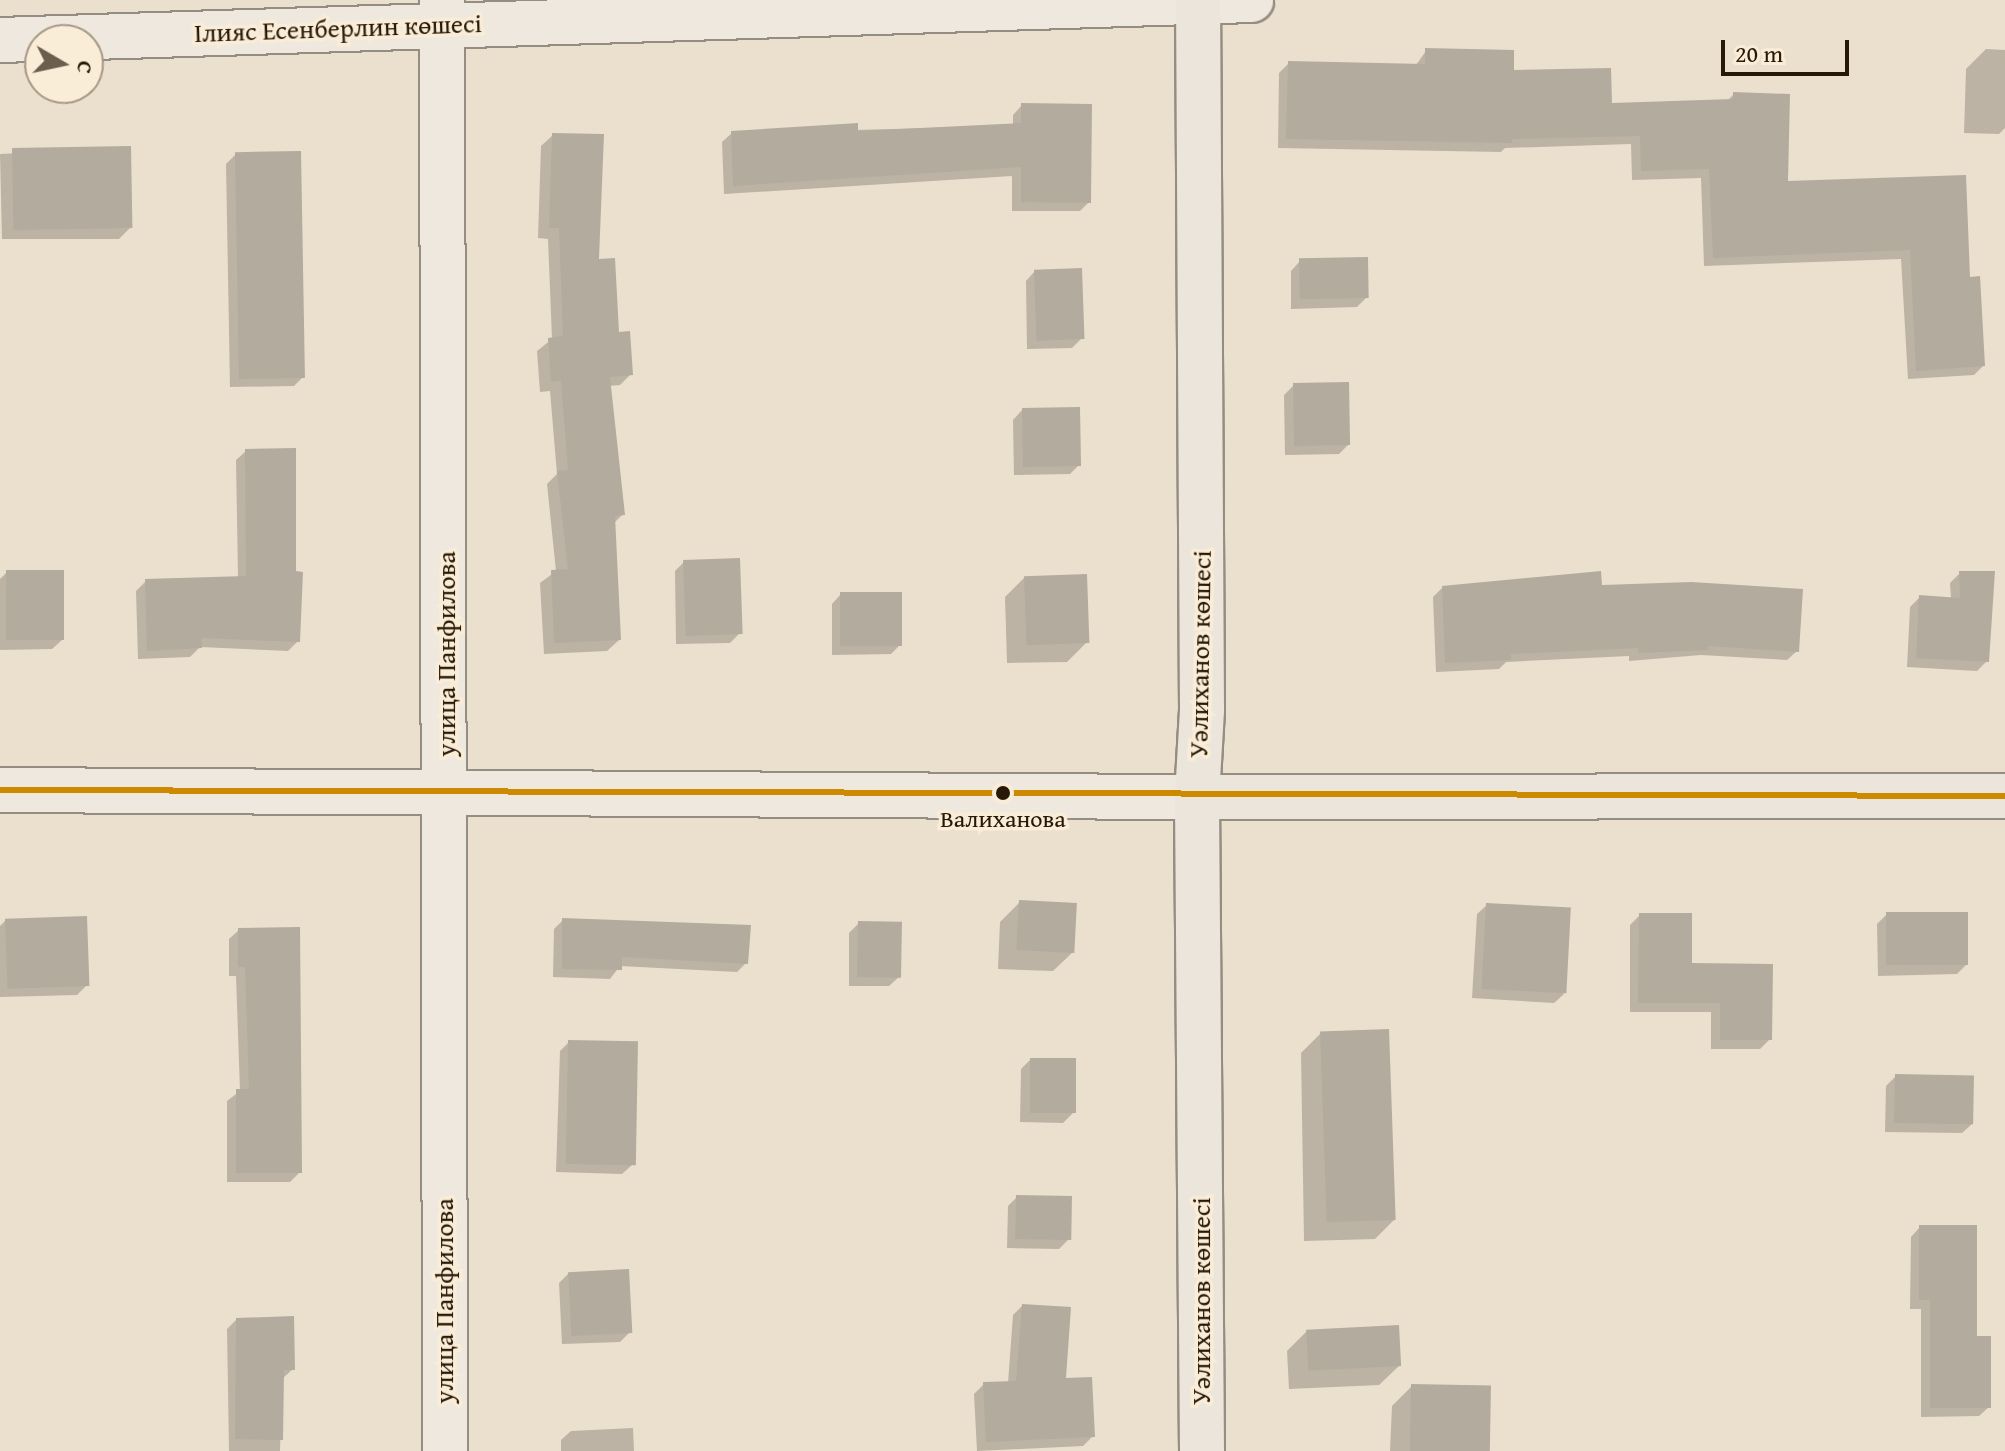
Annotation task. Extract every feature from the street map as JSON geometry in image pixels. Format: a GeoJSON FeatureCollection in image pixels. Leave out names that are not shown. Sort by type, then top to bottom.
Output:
{"type":"FeatureCollection","features":[{"type":"Feature","properties":{"kind":"main road","name":"Уәлиханов көшесі"},"geometry":{"type":"LineString","coordinates":[[1198,0],[1202,709],[1197,797],[1202,1451]]}},
{"type":"Feature","properties":{"kind":"main road"},"geometry":{"type":"LineString","coordinates":[[1197,797],[2005,796]]}},
{"type":"Feature","properties":{"kind":"street","name":"Ілияс Есенберлин көшесі"},"geometry":{"type":"LineString","coordinates":[[0,40],[442,12],[1251,0]]}},
{"type":"Feature","properties":{"kind":"street","name":"улица Панфилова"},"geometry":{"type":"LineString","coordinates":[[442,12],[445,1451]]}},
{"type":"Feature","properties":{"kind":"street"},"geometry":{"type":"LineString","coordinates":[[0,790],[1197,797]]}},
{"type":"Feature","properties":{"kind":"building"},"geometry":{"type":"Polygon","coordinates":[[[1425,48],[1514,50],[1514,70],[1611,68],[1612,103],[1733,99],[1733,92],[1790,94],[1788,181],[1966,175],[1970,277],[1980,276],[1985,366],[1916,371],[1910,250],[1713,258],[1709,169],[1641,171],[1640,136],[1512,139],[1512,143],[1286,139],[1288,61],[1425,64],[1425,48]]]}},
{"type":"Feature","properties":{"kind":"building"},"geometry":{"type":"Polygon","coordinates":[[[1021,103],[1092,104],[1091,203],[1021,202],[1021,167],[733,186],[731,131],[858,123],[858,131],[1021,123],[1021,103]]]}},
{"type":"Feature","properties":{"kind":"building"},"geometry":{"type":"Polygon","coordinates":[[[552,133],[604,134],[599,259],[615,258],[619,332],[630,331],[633,375],[610,377],[625,515],[615,516],[621,640],[554,643],[551,570],[568,569],[557,471],[568,470],[561,381],[551,382],[548,338],[563,336],[559,228],[549,228],[552,133]]]}},
{"type":"Feature","properties":{"kind":"building"},"geometry":{"type":"Polygon","coordinates":[[[131,146],[132,228],[13,230],[12,148],[131,146]]]}},
{"type":"Feature","properties":{"kind":"building"},"geometry":{"type":"Polygon","coordinates":[[[301,151],[305,378],[239,379],[235,152],[301,151]]]}},
{"type":"Feature","properties":{"kind":"building"},"geometry":{"type":"Polygon","coordinates":[[[1368,257],[1369,298],[1300,299],[1299,258],[1368,257]]]}},
{"type":"Feature","properties":{"kind":"building"},"geometry":{"type":"Polygon","coordinates":[[[1082,268],[1084,339],[1037,341],[1034,270],[1082,268]]]}},
{"type":"Feature","properties":{"kind":"building"},"geometry":{"type":"Polygon","coordinates":[[[1349,382],[1350,445],[1294,446],[1293,383],[1349,382]]]}},
{"type":"Feature","properties":{"kind":"building"},"geometry":{"type":"Polygon","coordinates":[[[1080,407],[1081,466],[1023,467],[1022,408],[1080,407]]]}},
{"type":"Feature","properties":{"kind":"building"},"geometry":{"type":"Polygon","coordinates":[[[296,448],[296,571],[303,572],[300,642],[201,638],[202,648],[147,651],[145,579],[246,576],[245,449],[296,448]]]}},
{"type":"Feature","properties":{"kind":"building"},"geometry":{"type":"Polygon","coordinates":[[[740,558],[743,634],[686,636],[683,560],[740,558]]]}},
{"type":"Feature","properties":{"kind":"building"},"geometry":{"type":"Polygon","coordinates":[[[6,570],[64,570],[64,640],[6,640],[6,570]]]}},
{"type":"Feature","properties":{"kind":"building"},"geometry":{"type":"Polygon","coordinates":[[[1601,571],[1602,585],[1691,582],[1803,589],[1799,652],[1708,646],[1709,650],[1638,653],[1638,648],[1511,654],[1511,660],[1445,663],[1442,586],[1601,571]]]}},
{"type":"Feature","properties":{"kind":"building"},"geometry":{"type":"Polygon","coordinates":[[[1959,571],[1995,571],[1989,662],[1916,658],[1919,595],[1960,598],[1959,571]]]}},
{"type":"Feature","properties":{"kind":"building"},"geometry":{"type":"Polygon","coordinates":[[[1087,574],[1089,643],[1026,645],[1024,576],[1087,574]]]}},
{"type":"Feature","properties":{"kind":"building"},"geometry":{"type":"Polygon","coordinates":[[[840,592],[902,592],[902,646],[840,646],[840,592]]]}},
{"type":"Feature","properties":{"kind":"building"},"geometry":{"type":"Polygon","coordinates":[[[1019,900],[1077,903],[1074,953],[1016,950],[1019,900]]]}},
{"type":"Feature","properties":{"kind":"building"},"geometry":{"type":"Polygon","coordinates":[[[1486,903],[1571,907],[1566,993],[1481,989],[1486,903]]]}},
{"type":"Feature","properties":{"kind":"building"},"geometry":{"type":"Polygon","coordinates":[[[1886,912],[1968,912],[1968,965],[1886,965],[1886,912]]]}},
{"type":"Feature","properties":{"kind":"building"},"geometry":{"type":"Polygon","coordinates":[[[1639,913],[1692,913],[1692,963],[1773,964],[1772,1040],[1720,1040],[1720,1003],[1638,1003],[1639,913]]]}},
{"type":"Feature","properties":{"kind":"building"},"geometry":{"type":"Polygon","coordinates":[[[87,916],[89,986],[7,989],[5,919],[87,916]]]}},
{"type":"Feature","properties":{"kind":"building"},"geometry":{"type":"Polygon","coordinates":[[[562,918],[751,925],[748,964],[622,957],[622,970],[562,969],[562,918]]]}},
{"type":"Feature","properties":{"kind":"building"},"geometry":{"type":"Polygon","coordinates":[[[858,921],[902,922],[901,978],[857,977],[858,921]]]}},
{"type":"Feature","properties":{"kind":"building"},"geometry":{"type":"Polygon","coordinates":[[[300,927],[302,1173],[236,1173],[236,1089],[249,1089],[245,967],[238,967],[238,928],[300,927]]]}},
{"type":"Feature","properties":{"kind":"building"},"geometry":{"type":"Polygon","coordinates":[[[1389,1029],[1396,1220],[1327,1222],[1320,1031],[1389,1029]]]}},
{"type":"Feature","properties":{"kind":"building"},"geometry":{"type":"Polygon","coordinates":[[[568,1040],[638,1041],[636,1165],[566,1164],[568,1040]]]}},
{"type":"Feature","properties":{"kind":"building"},"geometry":{"type":"Polygon","coordinates":[[[1030,1058],[1076,1058],[1076,1113],[1030,1113],[1030,1058]]]}},
{"type":"Feature","properties":{"kind":"building"},"geometry":{"type":"Polygon","coordinates":[[[1895,1074],[1974,1075],[1973,1124],[1894,1123],[1895,1074]]]}},
{"type":"Feature","properties":{"kind":"building"},"geometry":{"type":"Polygon","coordinates":[[[1016,1195],[1072,1196],[1071,1240],[1015,1239],[1016,1195]]]}},
{"type":"Feature","properties":{"kind":"building"},"geometry":{"type":"Polygon","coordinates":[[[1919,1225],[1977,1225],[1977,1336],[1991,1336],[1991,1408],[1930,1408],[1930,1300],[1919,1300],[1919,1225]]]}},
{"type":"Feature","properties":{"kind":"building"},"geometry":{"type":"Polygon","coordinates":[[[629,1269],[632,1333],[571,1336],[568,1272],[629,1269]]]}},
{"type":"Feature","properties":{"kind":"building"},"geometry":{"type":"Polygon","coordinates":[[[1022,1304],[1071,1307],[1066,1378],[1092,1377],[1095,1437],[986,1442],[983,1382],[1016,1381],[1022,1304]]]}},
{"type":"Feature","properties":{"kind":"building"},"geometry":{"type":"Polygon","coordinates":[[[294,1316],[295,1370],[284,1370],[283,1440],[235,1439],[236,1318],[294,1316]]]}},
{"type":"Feature","properties":{"kind":"building"},"geometry":{"type":"Polygon","coordinates":[[[1399,1325],[1401,1366],[1308,1371],[1306,1330],[1399,1325]]]}},
{"type":"Feature","properties":{"kind":"building"},"geometry":{"type":"Polygon","coordinates":[[[1411,1384],[1491,1385],[1490,1451],[1410,1451],[1411,1384]]]}},
{"type":"Feature","properties":{"kind":"transit line"},"geometry":{"type":"LineString","coordinates":[[0,790],[2005,796]]}},
{"type":"Feature","properties":{"kind":"place","name":"Валиханова"},"geometry":{"type":"Point","coordinates":[1003,793]}}]}
